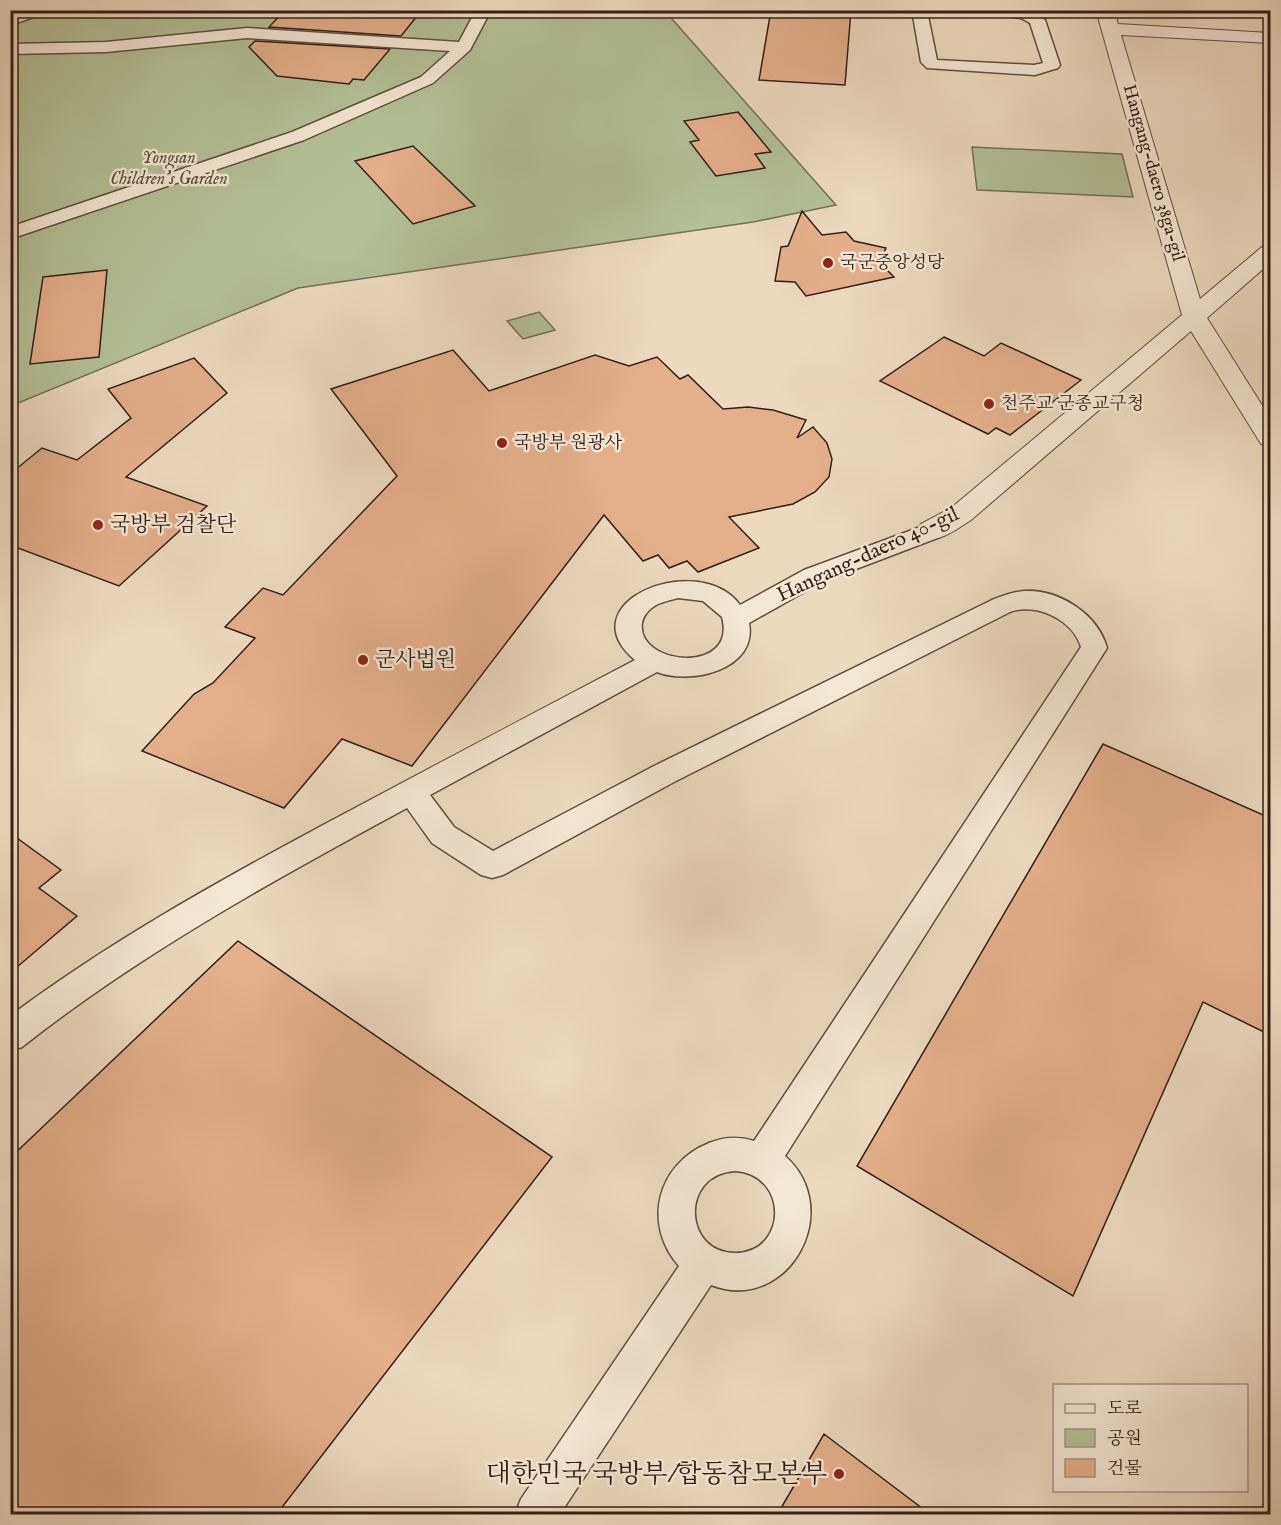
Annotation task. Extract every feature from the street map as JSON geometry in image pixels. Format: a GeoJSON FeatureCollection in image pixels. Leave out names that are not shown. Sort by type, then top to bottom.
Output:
{"type":"FeatureCollection","features":[{"type":"Feature","properties":{"kind":"street","name":"Hangang-daero 38ga-gil"},"geometry":{"type":"LineString","coordinates":[[1270,38],[1108,20],[1194,317],[1270,438]]}},
{"type":"Feature","properties":{"kind":"street","name":"Hangang-daero 40-gil"},"geometry":{"type":"LineString","coordinates":[[931,531],[961,514],[1270,252]]}},
{"type":"Feature","properties":{"kind":"lane"},"geometry":{"type":"LineString","coordinates":[[10,21],[41,10]]}},
{"type":"Feature","properties":{"kind":"lane"},"geometry":{"type":"LineString","coordinates":[[10,233],[298,136],[427,80],[464,47],[484,10]]}},
{"type":"Feature","properties":{"kind":"lane"},"geometry":{"type":"LineString","coordinates":[[920,11],[1016,12],[1032,16],[1037,20],[1052,65],[1035,70],[933,65],[929,62],[920,11]]}},
{"type":"Feature","properties":{"kind":"lane"},"geometry":{"type":"LineString","coordinates":[[10,50],[106,47],[247,33],[464,47]]}},
{"type":"Feature","properties":{"kind":"lane","name":"Hangang-daero 40-gil"},"geometry":{"type":"LineString","coordinates":[[736,618],[813,576],[931,531]]}},
{"type":"Feature","properties":{"kind":"lane"},"geometry":{"type":"LineString","coordinates":[[695,590],[712,594],[726,603],[736,618],[740,628],[737,640],[729,651],[716,660],[699,666],[681,667],[655,661],[635,647],[628,635],[627,623],[630,616],[644,600],[668,591],[695,590]]}},
{"type":"Feature","properties":{"kind":"lane"},"geometry":{"type":"LineString","coordinates":[[411,791],[443,835],[492,866],[664,774],[1001,606],[1029,600],[1058,610],[1086,628],[1093,638],[1094,648],[761,1162]]}},
{"type":"Feature","properties":{"kind":"lane"},"geometry":{"type":"LineString","coordinates":[[10,1036],[51,1003],[193,912],[411,791],[655,661]]}},
{"type":"Feature","properties":{"kind":"lane"},"geometry":{"type":"LineString","coordinates":[[726,1155],[743,1156],[761,1162],[776,1172],[787,1188],[794,1205],[793,1225],[787,1244],[773,1260],[755,1269],[734,1272],[713,1267],[695,1255],[682,1238],[676,1218],[676,1201],[682,1184],[693,1169],[708,1160],[726,1155]]}},
{"type":"Feature","properties":{"kind":"lane"},"geometry":{"type":"LineString","coordinates":[[536,1515],[705,1261]]}},
{"type":"Feature","properties":{"kind":"green space","name":"Yongsan Children's Garden"},"geometry":{"type":"Polygon","coordinates":[[[21,11],[665,11],[836,205],[753,222],[298,288],[11,406],[10,14],[21,11]]]}},
{"type":"Feature","properties":{"kind":"green space"},"geometry":{"type":"Polygon","coordinates":[[[972,147],[1122,154],[1133,197],[977,190],[972,147]]]}},
{"type":"Feature","properties":{"kind":"green space"},"geometry":{"type":"Polygon","coordinates":[[[539,312],[555,330],[523,339],[507,321],[539,312]]]}},
{"type":"Feature","properties":{"kind":"building"},"geometry":{"type":"Polygon","coordinates":[[[285,10],[422,10],[401,36],[269,27],[285,10]]]}},
{"type":"Feature","properties":{"kind":"building"},"geometry":{"type":"Polygon","coordinates":[[[771,10],[851,10],[845,85],[759,80],[771,10]]]}},
{"type":"Feature","properties":{"kind":"building"},"geometry":{"type":"Polygon","coordinates":[[[255,41],[390,49],[364,80],[353,79],[349,84],[277,76],[249,47],[255,41]]]}},
{"type":"Feature","properties":{"kind":"building"},"geometry":{"type":"Polygon","coordinates":[[[738,112],[771,152],[755,154],[765,168],[716,176],[690,142],[699,140],[684,121],[738,112]]]}},
{"type":"Feature","properties":{"kind":"building"},"geometry":{"type":"Polygon","coordinates":[[[413,146],[475,206],[413,224],[355,161],[413,146]]]}},
{"type":"Feature","properties":{"kind":"building","name":"국군중앙성당"},"geometry":{"type":"Polygon","coordinates":[[[802,211],[822,235],[846,232],[854,241],[886,248],[879,262],[894,277],[806,296],[795,282],[775,281],[781,247],[788,246],[802,211]]]}},
{"type":"Feature","properties":{"kind":"building"},"geometry":{"type":"Polygon","coordinates":[[[107,270],[99,357],[30,364],[43,277],[107,270]]]}},
{"type":"Feature","properties":{"kind":"building","name":"천주교 군종교구청"},"geometry":{"type":"Polygon","coordinates":[[[944,337],[984,356],[1001,343],[1081,380],[1010,435],[996,428],[988,434],[880,381],[944,337]]]}},
{"type":"Feature","properties":{"kind":"building"},"geometry":{"type":"Polygon","coordinates":[[[453,350],[489,391],[595,355],[629,366],[657,357],[680,379],[688,375],[723,409],[748,407],[773,410],[806,420],[797,438],[813,427],[827,443],[832,459],[829,477],[815,492],[793,504],[729,517],[759,548],[698,572],[687,561],[669,568],[658,555],[643,561],[604,515],[412,766],[342,739],[284,808],[142,751],[194,694],[213,683],[255,638],[225,627],[263,588],[283,595],[397,476],[331,389],[453,350]]]}},
{"type":"Feature","properties":{"kind":"building","name":"국방부 검찰단"},"geometry":{"type":"Polygon","coordinates":[[[194,358],[227,393],[126,477],[207,506],[119,586],[10,545],[10,474],[42,448],[77,460],[131,418],[108,389],[194,358]]]}},
{"type":"Feature","properties":{"kind":"building"},"geometry":{"type":"Polygon","coordinates":[[[1103,744],[1270,818],[1270,1035],[1203,1002],[1073,1296],[857,1166],[1103,744]]]}},
{"type":"Feature","properties":{"kind":"building"},"geometry":{"type":"Polygon","coordinates":[[[10,833],[61,870],[39,888],[77,916],[10,973],[10,833]]]}},
{"type":"Feature","properties":{"kind":"building"},"geometry":{"type":"Polygon","coordinates":[[[238,941],[552,1157],[276,1515],[10,1515],[10,1158],[238,941]]]}},
{"type":"Feature","properties":{"kind":"building","name":"대한민국 국방부/합동참모본부"},"geometry":{"type":"Polygon","coordinates":[[[824,1434],[931,1515],[777,1515],[824,1434]]]}},
{"type":"Feature","properties":{"kind":"place","name":"국군중앙성당"},"geometry":{"type":"Point","coordinates":[828,263]}},
{"type":"Feature","properties":{"kind":"place","name":"천주교 군종교구청"},"geometry":{"type":"Point","coordinates":[989,404]}},
{"type":"Feature","properties":{"kind":"place","name":"국방부 원광사"},"geometry":{"type":"Point","coordinates":[502,443]}},
{"type":"Feature","properties":{"kind":"place","name":"국방부 검찰단"},"geometry":{"type":"Point","coordinates":[98,525]}},
{"type":"Feature","properties":{"kind":"place","name":"군사법원"},"geometry":{"type":"Point","coordinates":[363,660]}},
{"type":"Feature","properties":{"kind":"place","name":"대한민국 국방부/합동참모본부"},"geometry":{"type":"Point","coordinates":[839,1474]}}]}
